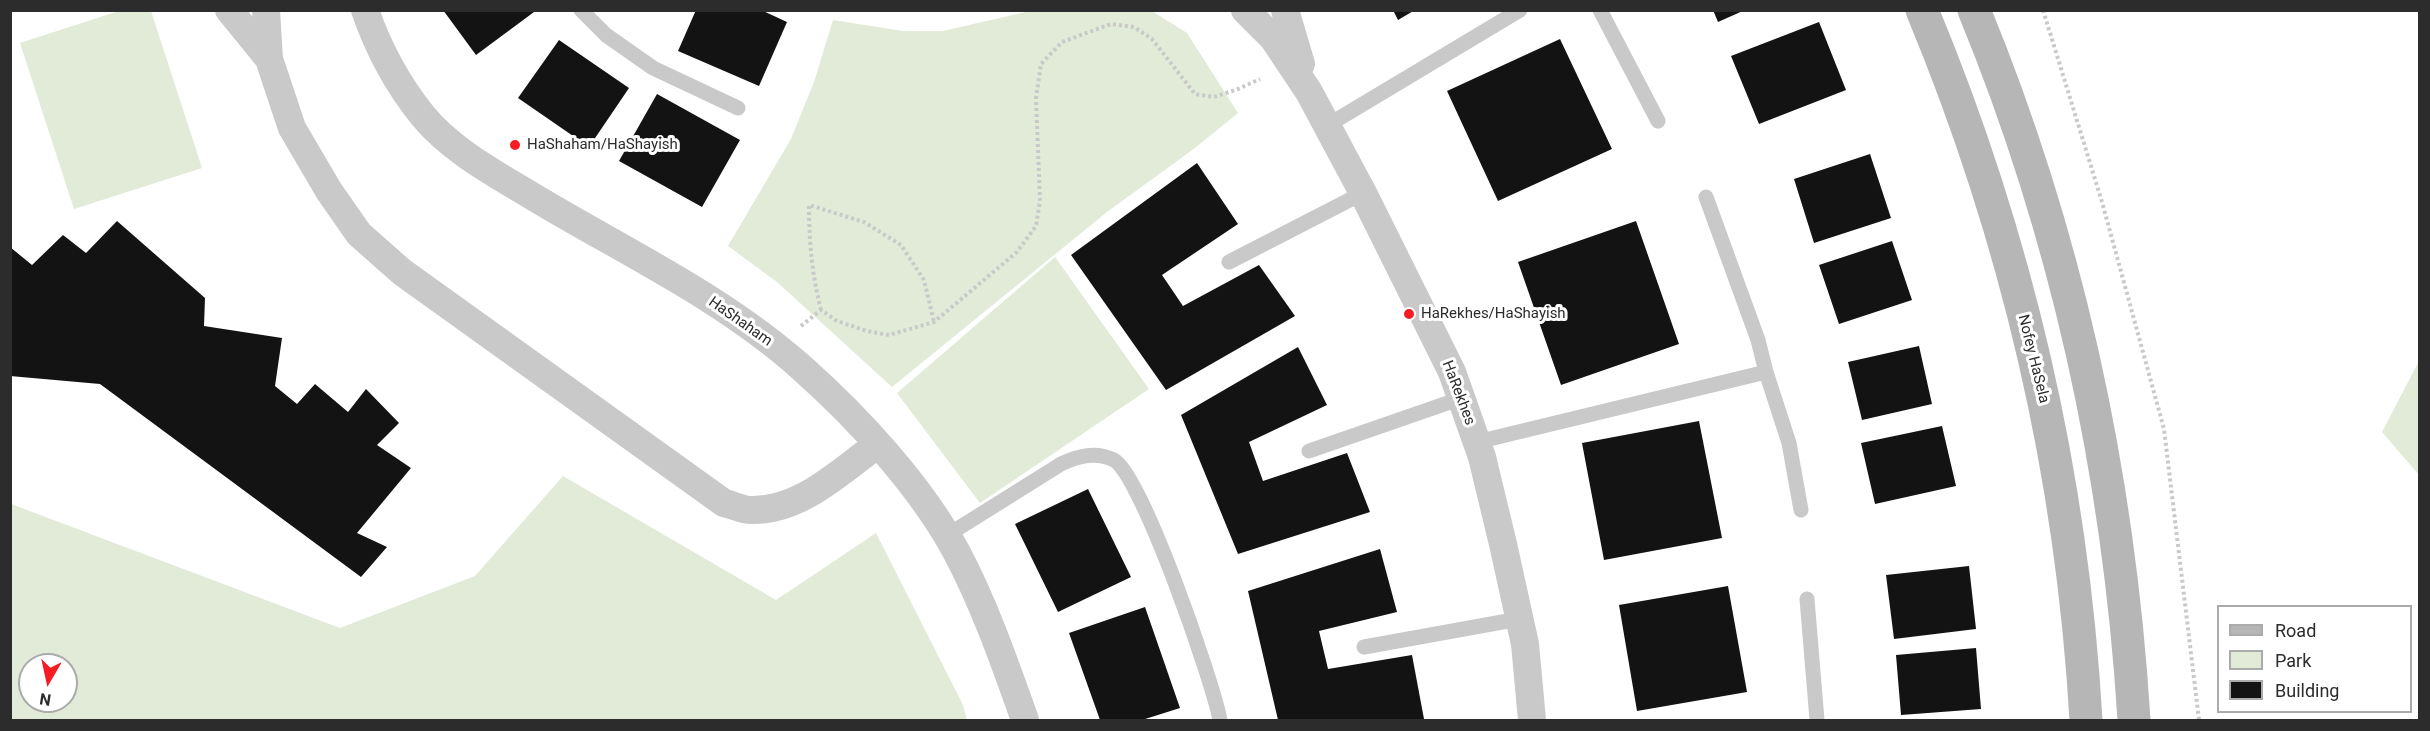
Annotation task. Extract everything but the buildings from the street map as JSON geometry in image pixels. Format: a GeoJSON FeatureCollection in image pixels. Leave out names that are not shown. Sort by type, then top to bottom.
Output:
{"type":"FeatureCollection","features":[{"type":"Feature","properties":{"kind":"street"},"geometry":{"type":"LineString","coordinates":[[229,10],[269,59]]}},
{"type":"Feature","properties":{"kind":"street"},"geometry":{"type":"LineString","coordinates":[[266,10],[269,59],[292,128],[328,191],[359,234],[402,272],[724,503],[750,510],[776,508],[803,498],[877,445]]}},
{"type":"Feature","properties":{"kind":"street","name":"HaShaham"},"geometry":{"type":"LineString","coordinates":[[365,10],[373,34],[423,117],[458,148],[553,209],[695,291],[774,346],[810,376],[877,445],[897,468],[957,553],[985,613],[1026,720]]}},
{"type":"Feature","properties":{"kind":"street","name":"HaRekhes"},"geometry":{"type":"LineString","coordinates":[[1245,10],[1273,38],[1328,125],[1452,372],[1477,441],[1498,522],[1525,644],[1532,720]]}},
{"type":"Feature","properties":{"kind":"street","name":"HaRekhes"},"geometry":{"type":"LineString","coordinates":[[1285,10],[1309,92]]}},
{"type":"Feature","properties":{"kind":"street","name":"Nofey HaSela"},"geometry":{"type":"LineString","coordinates":[[1922,10],[1948,73],[2001,230],[2042,393],[2057,467],[2075,589],[2086,720]]}},
{"type":"Feature","properties":{"kind":"street"},"geometry":{"type":"LineString","coordinates":[[1974,10],[1996,66],[2050,228],[2089,383],[2116,530],[2126,605],[2134,720]]}},
{"type":"Feature","properties":{"kind":"lane"},"geometry":{"type":"LineString","coordinates":[[581,10],[606,35],[653,68],[738,108]]}},
{"type":"Feature","properties":{"kind":"lane"},"geometry":{"type":"LineString","coordinates":[[1328,125],[1520,10]]}},
{"type":"Feature","properties":{"kind":"lane"},"geometry":{"type":"LineString","coordinates":[[1600,10],[1658,121]]}},
{"type":"Feature","properties":{"kind":"lane"},"geometry":{"type":"LineString","coordinates":[[1229,262],[1363,193]]}},
{"type":"Feature","properties":{"kind":"lane"},"geometry":{"type":"LineString","coordinates":[[1706,197],[1758,340],[1789,443],[1801,510]]}},
{"type":"Feature","properties":{"kind":"lane"},"geometry":{"type":"LineString","coordinates":[[1477,441],[1766,372]]}},
{"type":"Feature","properties":{"kind":"lane"},"geometry":{"type":"LineString","coordinates":[[1309,451],[1462,398]]}},
{"type":"Feature","properties":{"kind":"lane"},"geometry":{"type":"LineString","coordinates":[[946,536],[1061,464],[1080,455],[1100,456],[1115,461],[1136,490],[1167,560],[1220,720]]}},
{"type":"Feature","properties":{"kind":"lane"},"geometry":{"type":"LineString","coordinates":[[1807,599],[1817,720]]}},
{"type":"Feature","properties":{"kind":"lane"},"geometry":{"type":"LineString","coordinates":[[1364,647],[1519,619]]}},
{"type":"Feature","properties":{"kind":"path"},"geometry":{"type":"LineString","coordinates":[[2043,10],[2102,202],[2164,429],[2199,720]]}},
{"type":"Feature","properties":{"kind":"path"},"geometry":{"type":"LineString","coordinates":[[934,322],[924,280],[901,245],[864,222],[809,205],[809,242],[814,283],[822,309],[837,321],[867,331],[889,335],[934,322],[1017,252],[1036,226],[1040,201],[1036,98],[1041,64],[1062,42],[1111,24],[1134,27],[1152,39],[1195,94],[1214,97],[1238,90],[1291,64]]}},
{"type":"Feature","properties":{"kind":"path"},"geometry":{"type":"LineString","coordinates":[[774,346],[822,309]]}},
{"type":"Feature","properties":{"kind":"green space"},"geometry":{"type":"Polygon","coordinates":[[[122,10],[151,11],[202,168],[74,209],[20,43],[122,10]]]}},
{"type":"Feature","properties":{"kind":"green space"},"geometry":{"type":"Polygon","coordinates":[[[1030,11],[1152,11],[1187,33],[1238,113],[1195,148],[1107,212],[892,387],[777,282],[728,246],[791,139],[814,82],[833,20],[903,31],[943,31],[1030,11]]]}},
{"type":"Feature","properties":{"kind":"green space"},"geometry":{"type":"Polygon","coordinates":[[[1055,257],[1149,389],[980,503],[897,393],[1055,257]]]}},
{"type":"Feature","properties":{"kind":"green space"},"geometry":{"type":"Polygon","coordinates":[[[2419,361],[2419,475],[2382,432],[2419,361]]]}},
{"type":"Feature","properties":{"kind":"green space"},"geometry":{"type":"Polygon","coordinates":[[[563,476],[776,600],[876,533],[963,705],[967,720],[12,720],[11,504],[340,628],[475,576],[563,476]]]}},
{"type":"Feature","properties":{"kind":"place","name":"HaShaham/HaShayish"},"geometry":{"type":"Point","coordinates":[515,145]}},
{"type":"Feature","properties":{"kind":"place","name":"HaRekhes/HaShayish"},"geometry":{"type":"Point","coordinates":[1409,314]}}]}
